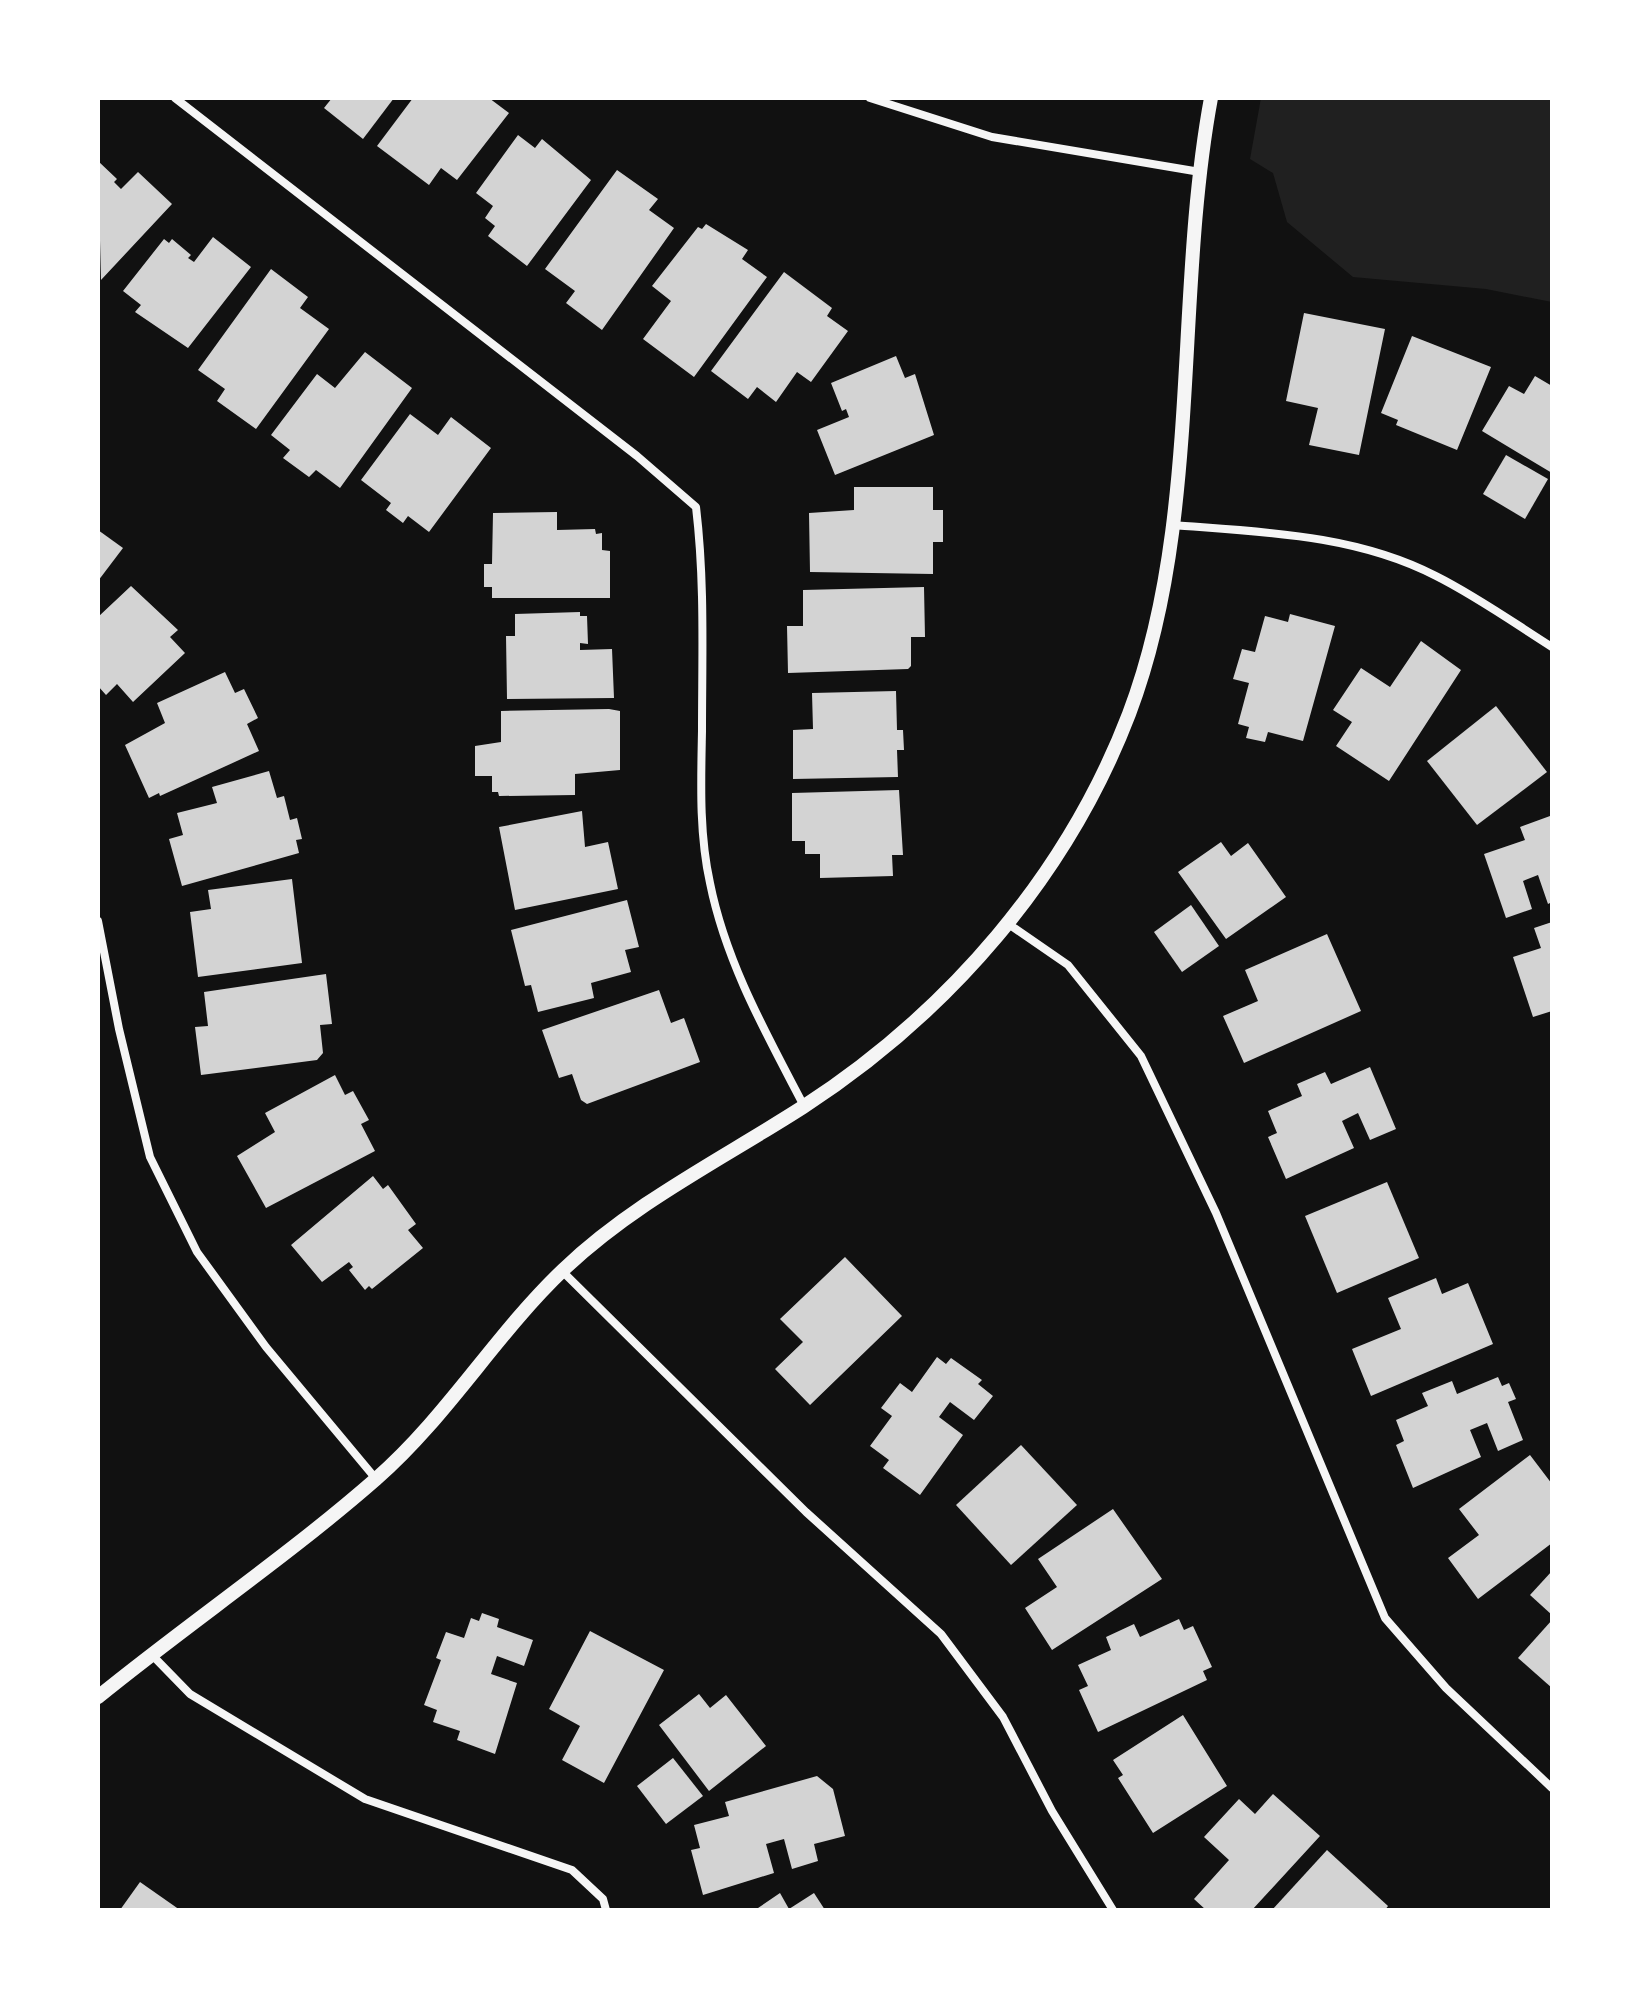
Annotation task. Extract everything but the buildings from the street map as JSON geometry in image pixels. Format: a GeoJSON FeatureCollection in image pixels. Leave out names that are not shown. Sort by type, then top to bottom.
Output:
{"type":"FeatureCollection","features":[{"type":"Feature","properties":{"kind":"street"},"geometry":{"type":"LineString","coordinates":[[175,98],[637,456],[696,507],[703,571],[701,817],[709,881],[724,937],[760,1021],[804,1106]]}},
{"type":"Feature","properties":{"kind":"street"},"geometry":{"type":"LineString","coordinates":[[870,98],[992,137],[1200,172]]}},
{"type":"Feature","properties":{"kind":"street"},"geometry":{"type":"LineString","coordinates":[[98,1697],[376,1479],[429,1426],[562,1271],[627,1218],[692,1173],[804,1106],[866,1061],[947,993],[1049,869],[1080,818],[1128,715],[1157,624],[1172,525],[1200,172],[1211,98]]}},
{"type":"Feature","properties":{"kind":"street"},"geometry":{"type":"LineString","coordinates":[[1172,525],[1295,535],[1369,549],[1436,575],[1552,647]]}},
{"type":"Feature","properties":{"kind":"street"},"geometry":{"type":"LineString","coordinates":[[98,921],[119,1029],[150,1157],[170,1198],[197,1252],[266,1347],[376,1479]]}},
{"type":"Feature","properties":{"kind":"street"},"geometry":{"type":"LineString","coordinates":[[1007,923],[1068,965],[1141,1056],[1216,1213],[1385,1618],[1446,1688],[1552,1788]]}},
{"type":"Feature","properties":{"kind":"street"},"geometry":{"type":"LineString","coordinates":[[562,1271],[806,1512],[941,1634],[1003,1717],[1052,1811],[1113,1910]]}},
{"type":"Feature","properties":{"kind":"street"},"geometry":{"type":"LineString","coordinates":[[151,1654],[190,1694],[365,1799],[572,1870],[603,1899],[606,1910]]}},
{"type":"Feature","properties":{"kind":"shaded area"},"geometry":{"type":"Polygon","coordinates":[[[1261,98],[1552,98],[1552,302],[1486,289],[1353,277],[1287,222],[1273,173],[1250,159],[1261,98]]]}}]}
